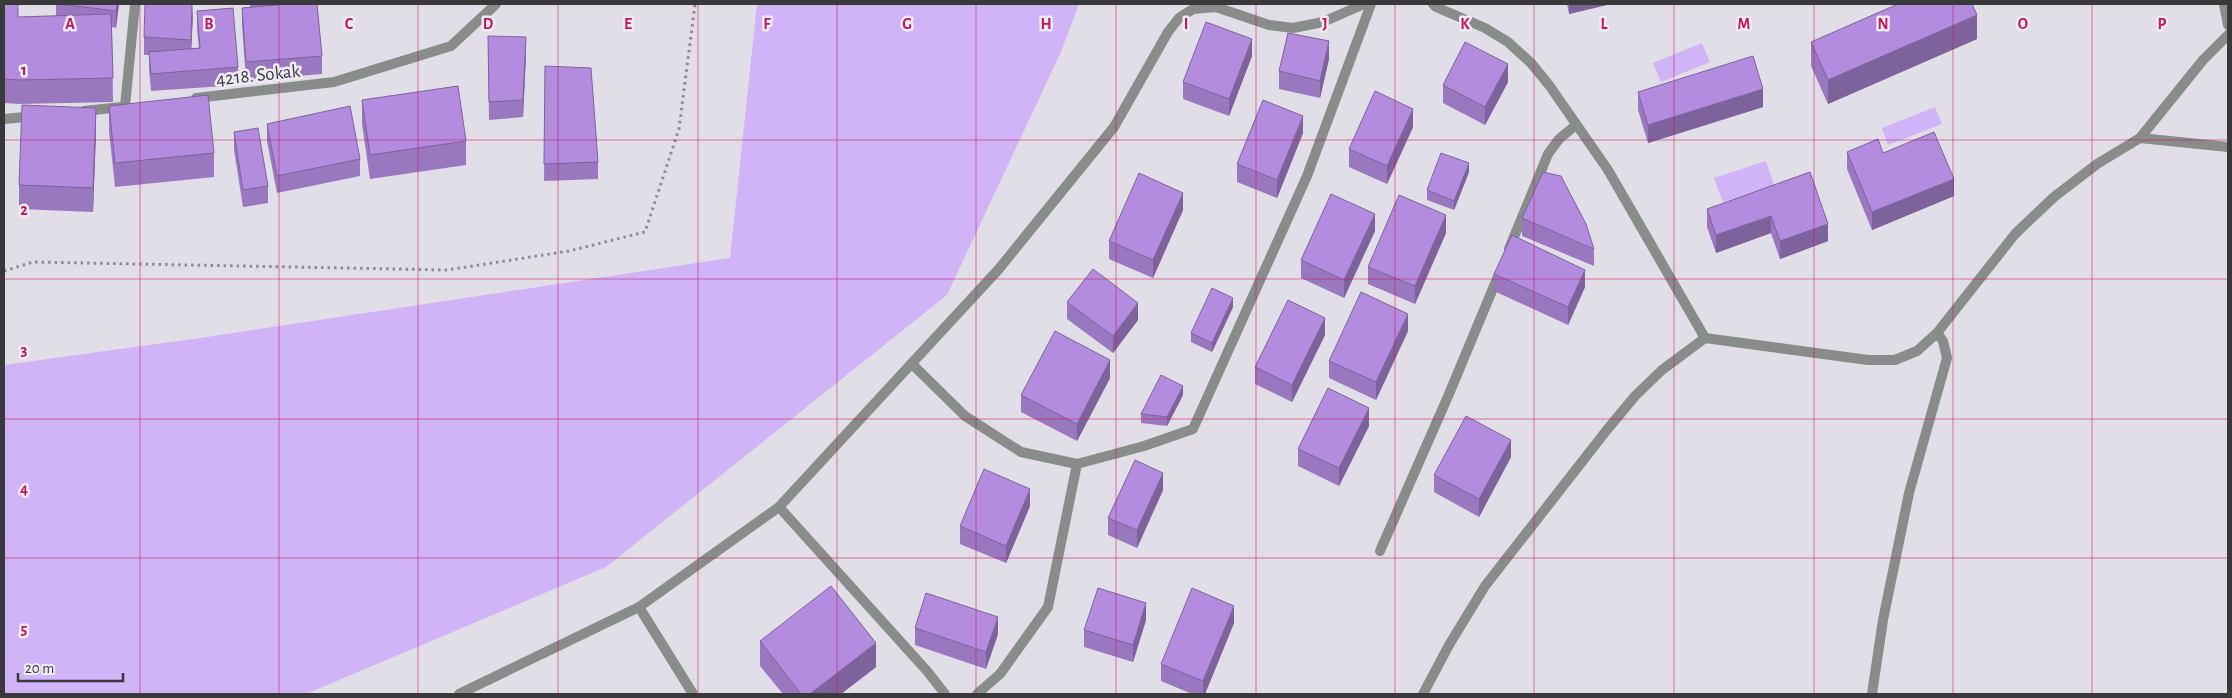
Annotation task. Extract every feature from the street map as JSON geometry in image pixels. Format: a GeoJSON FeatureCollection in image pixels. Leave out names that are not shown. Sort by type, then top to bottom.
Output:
{"type":"FeatureCollection","features":[{"type":"Feature","properties":{"kind":"street"},"geometry":{"type":"LineString","coordinates":[[77,112],[130,106],[135,4]]}},
{"type":"Feature","properties":{"kind":"street","name":"4218. Sokak"},"geometry":{"type":"LineString","coordinates":[[182,100],[334,82],[451,46],[496,4]]}},
{"type":"Feature","properties":{"kind":"street"},"geometry":{"type":"LineString","coordinates":[[459,694],[639,607],[778,507],[998,270],[1114,126],[1168,32],[1179,18],[1193,9],[1216,6],[1269,25],[1293,28],[1324,22],[1364,4]]}},
{"type":"Feature","properties":{"kind":"street"},"geometry":{"type":"LineString","coordinates":[[912,364],[965,416],[1021,452],[1076,464],[1144,446],[1193,428],[1308,176],[1371,4]]}},
{"type":"Feature","properties":{"kind":"street"},"geometry":{"type":"LineString","coordinates":[[1433,4],[1484,28],[1508,42],[1531,63],[1549,85],[1608,170],[1704,338]]}},
{"type":"Feature","properties":{"kind":"street"},"geometry":{"type":"LineString","coordinates":[[2224,4],[2228,24]]}},
{"type":"Feature","properties":{"kind":"street"},"geometry":{"type":"LineString","coordinates":[[1423,694],[1449,645],[1485,586],[1606,431],[1635,396],[1662,370],[1704,338],[1868,360],[1895,360],[1917,351],[1937,334],[2015,234],[2054,197],[2097,164],[2140,138],[2203,60],[2228,35]]}},
{"type":"Feature","properties":{"kind":"street"},"geometry":{"type":"LineString","coordinates":[[4,119],[48,115]]}},
{"type":"Feature","properties":{"kind":"street"},"geometry":{"type":"LineString","coordinates":[[1380,551],[1449,394],[1548,154],[1559,139],[1576,125]]}},
{"type":"Feature","properties":{"kind":"street"},"geometry":{"type":"LineString","coordinates":[[2140,138],[2228,147]]}},
{"type":"Feature","properties":{"kind":"street"},"geometry":{"type":"LineString","coordinates":[[1872,694],[1883,620],[1908,493],[1947,358],[1943,341],[1937,334]]}},
{"type":"Feature","properties":{"kind":"street"},"geometry":{"type":"LineString","coordinates":[[977,694],[1000,674],[1048,607],[1076,464]]}},
{"type":"Feature","properties":{"kind":"street"},"geometry":{"type":"LineString","coordinates":[[778,507],[927,671],[945,694]]}},
{"type":"Feature","properties":{"kind":"street"},"geometry":{"type":"LineString","coordinates":[[639,607],[693,694]]}},
{"type":"Feature","properties":{"kind":"path"},"geometry":{"type":"LineString","coordinates":[[4,271],[33,262],[447,270],[570,251],[645,232],[680,129],[695,4]]}},
{"type":"Feature","properties":{"kind":"shaded area"},"geometry":{"type":"Polygon","coordinates":[[[757,4],[1079,4],[1060,54],[947,295],[606,567],[306,694],[4,694],[4,365],[200,338],[730,258],[757,4]]]}},
{"type":"Feature","properties":{"kind":"shaded area"},"geometry":{"type":"Polygon","coordinates":[[[1702,43],[1710,62],[1661,82],[1653,63],[1702,43]]]}},
{"type":"Feature","properties":{"kind":"shaded area"},"geometry":{"type":"Polygon","coordinates":[[[1935,107],[1942,124],[1888,145],[1882,128],[1935,107]]]}},
{"type":"Feature","properties":{"kind":"shaded area"},"geometry":{"type":"Polygon","coordinates":[[[1766,161],[1774,185],[1723,202],[1714,178],[1766,161]]]}},
{"type":"Feature","properties":{"kind":"building"},"geometry":{"type":"Polygon","coordinates":[[[4,4],[18,4],[18,17],[111,14],[113,78],[4,79],[4,4]]]}},
{"type":"Feature","properties":{"kind":"building"},"geometry":{"type":"Polygon","coordinates":[[[61,4],[117,4],[116,11],[61,4]]]}},
{"type":"Feature","properties":{"kind":"building"},"geometry":{"type":"Polygon","coordinates":[[[145,4],[192,4],[191,40],[144,37],[145,4]]]}},
{"type":"Feature","properties":{"kind":"building"},"geometry":{"type":"Polygon","coordinates":[[[288,4],[317,4],[322,56],[246,62],[242,8],[288,4]]]}},
{"type":"Feature","properties":{"kind":"building"},"geometry":{"type":"Polygon","coordinates":[[[1898,4],[1972,4],[1977,15],[1828,80],[1811,42],[1898,4]]]}},
{"type":"Feature","properties":{"kind":"building"},"geometry":{"type":"Polygon","coordinates":[[[233,8],[238,67],[151,74],[149,52],[200,48],[197,11],[233,8]]]}},
{"type":"Feature","properties":{"kind":"building"},"geometry":{"type":"Polygon","coordinates":[[[1206,22],[1252,39],[1229,99],[1183,82],[1206,22]]]}},
{"type":"Feature","properties":{"kind":"building"},"geometry":{"type":"Polygon","coordinates":[[[1288,33],[1329,41],[1320,81],[1279,71],[1288,33]]]}},
{"type":"Feature","properties":{"kind":"building"},"geometry":{"type":"Polygon","coordinates":[[[488,36],[526,37],[523,100],[489,102],[488,36]]]}},
{"type":"Feature","properties":{"kind":"building"},"geometry":{"type":"Polygon","coordinates":[[[1465,42],[1508,64],[1485,107],[1443,85],[1465,42]]]}},
{"type":"Feature","properties":{"kind":"building"},"geometry":{"type":"Polygon","coordinates":[[[1753,56],[1763,89],[1648,125],[1638,92],[1753,56]]]}},
{"type":"Feature","properties":{"kind":"building"},"geometry":{"type":"Polygon","coordinates":[[[545,66],[591,68],[598,162],[544,164],[545,66]]]}},
{"type":"Feature","properties":{"kind":"building"},"geometry":{"type":"Polygon","coordinates":[[[458,86],[466,141],[370,155],[362,100],[458,86]]]}},
{"type":"Feature","properties":{"kind":"building"},"geometry":{"type":"Polygon","coordinates":[[[1375,91],[1413,109],[1387,166],[1349,149],[1375,91]]]}},
{"type":"Feature","properties":{"kind":"building"},"geometry":{"type":"Polygon","coordinates":[[[208,95],[214,153],[115,163],[109,106],[208,95]]]}},
{"type":"Feature","properties":{"kind":"building"},"geometry":{"type":"Polygon","coordinates":[[[1263,100],[1303,116],[1277,180],[1237,164],[1263,100]]]}},
{"type":"Feature","properties":{"kind":"building"},"geometry":{"type":"Polygon","coordinates":[[[22,105],[96,108],[93,188],[19,185],[22,105]]]}},
{"type":"Feature","properties":{"kind":"building"},"geometry":{"type":"Polygon","coordinates":[[[350,106],[360,159],[277,176],[267,124],[350,106]]]}},
{"type":"Feature","properties":{"kind":"building"},"geometry":{"type":"Polygon","coordinates":[[[258,128],[268,186],[243,190],[234,132],[258,128]]]}},
{"type":"Feature","properties":{"kind":"building"},"geometry":{"type":"Polygon","coordinates":[[[1934,132],[1954,179],[1872,212],[1847,152],[1878,139],[1883,153],[1934,132]]]}},
{"type":"Feature","properties":{"kind":"building"},"geometry":{"type":"Polygon","coordinates":[[[1441,153],[1469,163],[1454,201],[1427,190],[1441,153]]]}},
{"type":"Feature","properties":{"kind":"building"},"geometry":{"type":"Polygon","coordinates":[[[1543,172],[1561,176],[1586,224],[1594,249],[1522,218],[1543,172]]]}},
{"type":"Feature","properties":{"kind":"building"},"geometry":{"type":"Polygon","coordinates":[[[1810,172],[1828,224],[1780,241],[1771,216],[1716,235],[1707,209],[1810,172]]]}},
{"type":"Feature","properties":{"kind":"building"},"geometry":{"type":"Polygon","coordinates":[[[1139,173],[1183,193],[1153,260],[1109,241],[1139,173]]]}},
{"type":"Feature","properties":{"kind":"building"},"geometry":{"type":"Polygon","coordinates":[[[1331,194],[1375,214],[1344,280],[1301,260],[1331,194]]]}},
{"type":"Feature","properties":{"kind":"building"},"geometry":{"type":"Polygon","coordinates":[[[1399,195],[1446,215],[1415,286],[1368,267],[1399,195]]]}},
{"type":"Feature","properties":{"kind":"building"},"geometry":{"type":"Polygon","coordinates":[[[1512,235],[1585,270],[1568,307],[1494,274],[1512,235]]]}},
{"type":"Feature","properties":{"kind":"building"},"geometry":{"type":"Polygon","coordinates":[[[1093,269],[1138,303],[1113,336],[1067,302],[1093,269]]]}},
{"type":"Feature","properties":{"kind":"building"},"geometry":{"type":"Polygon","coordinates":[[[1212,288],[1233,298],[1212,343],[1191,333],[1212,288]]]}},
{"type":"Feature","properties":{"kind":"building"},"geometry":{"type":"Polygon","coordinates":[[[1361,292],[1408,314],[1376,382],[1329,361],[1361,292]]]}},
{"type":"Feature","properties":{"kind":"building"},"geometry":{"type":"Polygon","coordinates":[[[1288,300],[1325,318],[1292,385],[1255,367],[1288,300]]]}},
{"type":"Feature","properties":{"kind":"building"},"geometry":{"type":"Polygon","coordinates":[[[1055,331],[1110,360],[1077,424],[1021,395],[1055,331]]]}},
{"type":"Feature","properties":{"kind":"building"},"geometry":{"type":"Polygon","coordinates":[[[1161,375],[1183,386],[1167,417],[1141,414],[1161,375]]]}},
{"type":"Feature","properties":{"kind":"building"},"geometry":{"type":"Polygon","coordinates":[[[1328,388],[1369,408],[1339,468],[1298,449],[1328,388]]]}},
{"type":"Feature","properties":{"kind":"building"},"geometry":{"type":"Polygon","coordinates":[[[1466,416],[1511,440],[1479,499],[1434,475],[1466,416]]]}},
{"type":"Feature","properties":{"kind":"building"},"geometry":{"type":"Polygon","coordinates":[[[1135,460],[1163,473],[1137,530],[1108,518],[1135,460]]]}},
{"type":"Feature","properties":{"kind":"building"},"geometry":{"type":"Polygon","coordinates":[[[984,469],[1030,489],[1006,546],[960,526],[984,469]]]}},
{"type":"Feature","properties":{"kind":"building"},"geometry":{"type":"Polygon","coordinates":[[[831,586],[876,643],[810,694],[801,694],[760,641],[831,586]]]}},
{"type":"Feature","properties":{"kind":"building"},"geometry":{"type":"Polygon","coordinates":[[[1098,588],[1146,603],[1133,645],[1084,630],[1098,588]]]}},
{"type":"Feature","properties":{"kind":"building"},"geometry":{"type":"Polygon","coordinates":[[[1192,588],[1234,606],[1203,681],[1161,664],[1192,588]]]}},
{"type":"Feature","properties":{"kind":"building"},"geometry":{"type":"Polygon","coordinates":[[[926,593],[998,617],[986,652],[915,628],[926,593]]]}}]}
